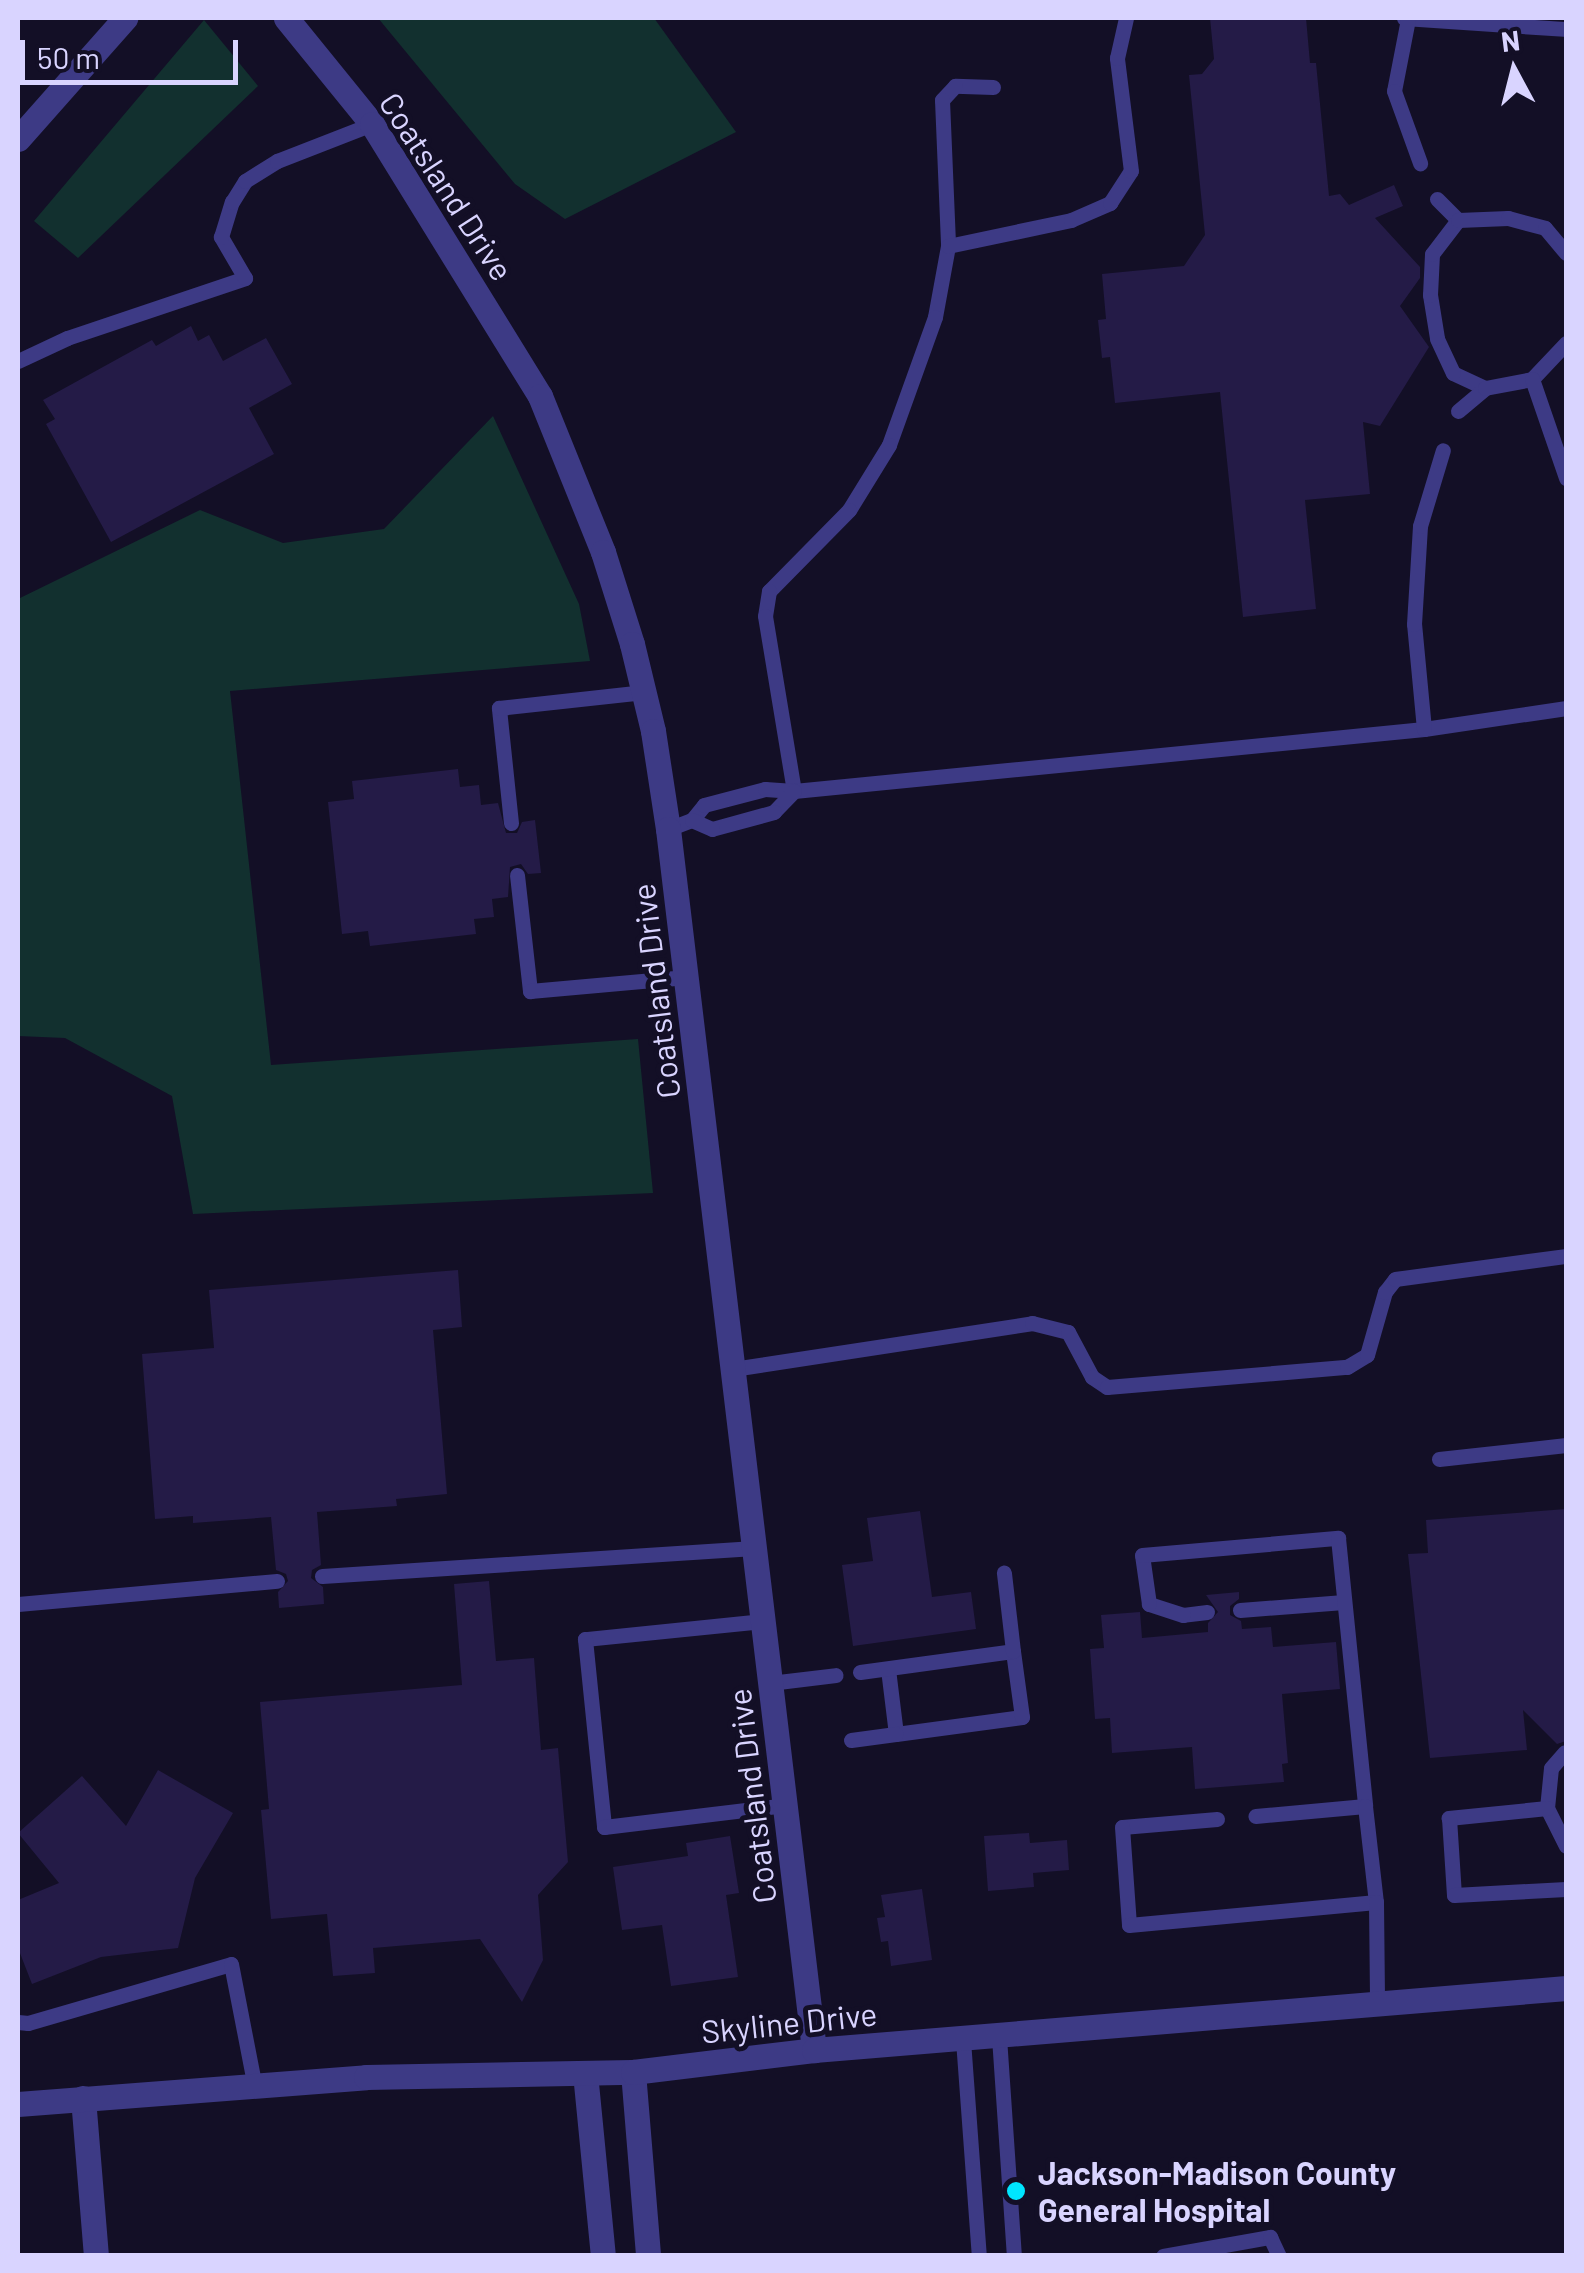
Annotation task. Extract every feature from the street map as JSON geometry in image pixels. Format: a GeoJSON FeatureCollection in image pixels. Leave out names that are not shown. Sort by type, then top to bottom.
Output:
{"type":"FeatureCollection","features":[{"type":"Feature","properties":{"kind":"street"},"geometry":{"type":"LineString","coordinates":[[18,139],[125,18]]}},
{"type":"Feature","properties":{"kind":"street","name":"Coatsland Drive"},"geometry":{"type":"LineString","coordinates":[[286,18],[372,124],[540,396],[603,552],[680,824],[686,977],[814,2050]]}},
{"type":"Feature","properties":{"kind":"street","name":"Skyline Drive"},"geometry":{"type":"LineString","coordinates":[[18,2104],[366,2077],[632,2072],[814,2050],[1566,1988]]}},
{"type":"Feature","properties":{"kind":"street"},"geometry":{"type":"LineString","coordinates":[[632,2072],[648,2256]]}},
{"type":"Feature","properties":{"kind":"street"},"geometry":{"type":"LineString","coordinates":[[585,2073],[603,2256]]}},
{"type":"Feature","properties":{"kind":"street"},"geometry":{"type":"LineString","coordinates":[[82,2098],[96,2256]]}},
{"type":"Feature","properties":{"kind":"lane"},"geometry":{"type":"LineString","coordinates":[[948,246],[1071,220],[1110,203],[1131,171],[1116,58],[1126,18]]}},
{"type":"Feature","properties":{"kind":"lane"},"geometry":{"type":"LineString","coordinates":[[1420,163],[1394,91],[1406,18],[1564,29]]}},
{"type":"Feature","properties":{"kind":"lane"},"geometry":{"type":"LineString","coordinates":[[794,791],[766,616],[769,591],[849,510],[889,445],[935,317],[948,246],[942,100],[955,86],[993,87]]}},
{"type":"Feature","properties":{"kind":"lane"},"geometry":{"type":"LineString","coordinates":[[18,361],[67,338],[246,278],[221,237],[232,202],[245,182],[277,162],[372,124]]}},
{"type":"Feature","properties":{"kind":"lane"},"geometry":{"type":"LineString","coordinates":[[1438,199],[1458,220],[1508,218],[1545,228],[1566,253]]}},
{"type":"Feature","properties":{"kind":"lane"},"geometry":{"type":"LineString","coordinates":[[1458,220],[1432,254],[1430,295],[1438,338],[1453,373],[1485,388]]}},
{"type":"Feature","properties":{"kind":"lane"},"geometry":{"type":"LineString","coordinates":[[1458,411],[1485,388],[1532,379],[1566,343]]}},
{"type":"Feature","properties":{"kind":"lane"},"geometry":{"type":"LineString","coordinates":[[1532,379],[1566,478]]}},
{"type":"Feature","properties":{"kind":"lane"},"geometry":{"type":"LineString","coordinates":[[1424,729],[1414,624],[1420,526],[1443,450]]}},
{"type":"Feature","properties":{"kind":"lane"},"geometry":{"type":"LineString","coordinates":[[512,823],[499,708],[644,692]]}},
{"type":"Feature","properties":{"kind":"lane"},"geometry":{"type":"LineString","coordinates":[[680,824],[704,804],[765,789],[794,791],[1424,729],[1566,708]]}},
{"type":"Feature","properties":{"kind":"lane"},"geometry":{"type":"LineString","coordinates":[[680,824],[712,830],[774,812],[794,791]]}},
{"type":"Feature","properties":{"kind":"lane"},"geometry":{"type":"LineString","coordinates":[[518,875],[530,990],[686,977]]}},
{"type":"Feature","properties":{"kind":"lane"},"geometry":{"type":"LineString","coordinates":[[733,1369],[1032,1323],[1068,1332],[1092,1377],[1107,1387],[1347,1367],[1367,1355],[1385,1292],[1395,1279],[1566,1256]]}},
{"type":"Feature","properties":{"kind":"lane"},"geometry":{"type":"LineString","coordinates":[[1439,1459],[1566,1446]]}},
{"type":"Feature","properties":{"kind":"lane"},"geometry":{"type":"LineString","coordinates":[[1207,1612],[1183,1615],[1149,1604],[1142,1555],[1338,1538],[1376,1902],[1377,2002]]}},
{"type":"Feature","properties":{"kind":"lane"},"geometry":{"type":"LineString","coordinates":[[322,1576],[754,1548]]}},
{"type":"Feature","properties":{"kind":"lane"},"geometry":{"type":"LineString","coordinates":[[851,1740],[1022,1717],[1004,1572]]}},
{"type":"Feature","properties":{"kind":"lane"},"geometry":{"type":"LineString","coordinates":[[18,1604],[276,1580]]}},
{"type":"Feature","properties":{"kind":"lane"},"geometry":{"type":"LineString","coordinates":[[1240,1610],[1344,1602]]}},
{"type":"Feature","properties":{"kind":"lane"},"geometry":{"type":"LineString","coordinates":[[763,1621],[585,1638],[604,1827],[785,1805]]}},
{"type":"Feature","properties":{"kind":"lane"},"geometry":{"type":"LineString","coordinates":[[860,1672],[1013,1651]]}},
{"type":"Feature","properties":{"kind":"lane"},"geometry":{"type":"LineString","coordinates":[[888,1669],[896,1734]]}},
{"type":"Feature","properties":{"kind":"lane"},"geometry":{"type":"LineString","coordinates":[[770,1682],[836,1675]]}},
{"type":"Feature","properties":{"kind":"lane"},"geometry":{"type":"LineString","coordinates":[[1564,1752],[1552,1768],[1547,1808],[1566,1846]]}},
{"type":"Feature","properties":{"kind":"lane"},"geometry":{"type":"LineString","coordinates":[[1255,1816],[1364,1806]]}},
{"type":"Feature","properties":{"kind":"lane"},"geometry":{"type":"LineString","coordinates":[[1547,1808],[1450,1818],[1454,1894],[1566,1889]]}},
{"type":"Feature","properties":{"kind":"lane"},"geometry":{"type":"LineString","coordinates":[[1217,1819],[1122,1827],[1129,1925],[1376,1902]]}},
{"type":"Feature","properties":{"kind":"lane"},"geometry":{"type":"LineString","coordinates":[[18,2022],[28,2023],[231,1964],[255,2087]]}},
{"type":"Feature","properties":{"kind":"lane"},"geometry":{"type":"LineString","coordinates":[[999,2037],[1014,2256]]}},
{"type":"Feature","properties":{"kind":"lane"},"geometry":{"type":"LineString","coordinates":[[963,2040],[980,2256]]}},
{"type":"Feature","properties":{"kind":"lane"},"geometry":{"type":"LineString","coordinates":[[1163,2256],[1270,2237],[1278,2256]]}},
{"type":"Feature","properties":{"kind":"green space"},"geometry":{"type":"Polygon","coordinates":[[[378,18],[654,18],[736,132],[565,219],[515,184],[378,18]]]}},
{"type":"Feature","properties":{"kind":"green space"},"geometry":{"type":"Polygon","coordinates":[[[204,20],[258,86],[78,258],[34,221],[204,20]]]}},
{"type":"Feature","properties":{"kind":"green space"},"geometry":{"type":"Polygon","coordinates":[[[493,416],[579,604],[590,661],[230,691],[271,1065],[638,1039],[653,1193],[193,1214],[172,1096],[65,1038],[18,1036],[18,599],[200,510],[283,543],[384,529],[493,416]]]}},
{"type":"Feature","properties":{"kind":"building"},"geometry":{"type":"Polygon","coordinates":[[[1210,18],[1306,18],[1310,63],[1316,63],[1329,196],[1340,194],[1349,205],[1394,185],[1403,206],[1375,218],[1420,267],[1420,278],[1400,306],[1429,347],[1380,426],[1363,422],[1370,494],[1305,500],[1316,609],[1243,617],[1220,392],[1115,403],[1110,357],[1102,358],[1098,320],[1106,319],[1102,274],[1184,266],[1205,235],[1189,75],[1202,74],[1214,59],[1210,18]]]}},
{"type":"Feature","properties":{"kind":"building"},"geometry":{"type":"Polygon","coordinates":[[[191,326],[198,341],[209,335],[223,361],[266,338],[292,384],[249,408],[274,454],[111,542],[46,424],[55,419],[43,400],[152,340],[156,346],[191,326]]]}},
{"type":"Feature","properties":{"kind":"building"},"geometry":{"type":"Polygon","coordinates":[[[458,769],[460,787],[479,785],[481,805],[498,803],[506,833],[517,833],[522,822],[535,820],[541,873],[528,874],[521,864],[510,867],[508,897],[492,899],[494,917],[474,919],[476,934],[370,946],[368,931],[342,934],[328,802],[354,799],[352,781],[458,769]]]}},
{"type":"Feature","properties":{"kind":"building"},"geometry":{"type":"Polygon","coordinates":[[[458,1270],[462,1327],[433,1330],[447,1494],[396,1499],[397,1506],[317,1512],[321,1565],[312,1570],[311,1578],[323,1587],[324,1604],[279,1608],[278,1592],[288,1581],[286,1574],[276,1570],[271,1517],[193,1523],[193,1516],[155,1519],[142,1354],[214,1348],[209,1290],[458,1270]]]}},
{"type":"Feature","properties":{"kind":"building"},"geometry":{"type":"Polygon","coordinates":[[[1566,1509],[1566,1741],[1557,1744],[1523,1710],[1527,1750],[1430,1758],[1408,1554],[1428,1553],[1426,1520],[1566,1509]]]}},
{"type":"Feature","properties":{"kind":"building"},"geometry":{"type":"Polygon","coordinates":[[[920,1511],[932,1597],[971,1592],[976,1629],[853,1646],[842,1565],[873,1561],[867,1518],[920,1511]]]}},
{"type":"Feature","properties":{"kind":"building"},"geometry":{"type":"Polygon","coordinates":[[[489,1581],[496,1661],[534,1658],[541,1750],[558,1748],[568,1862],[538,1895],[543,1960],[522,2002],[480,1939],[373,1948],[375,1973],[333,1976],[327,1914],[271,1919],[261,1810],[269,1809],[260,1702],[462,1685],[454,1584],[489,1581]]]}},
{"type":"Feature","properties":{"kind":"building"},"geometry":{"type":"Polygon","coordinates":[[[1239,1592],[1239,1599],[1230,1606],[1230,1615],[1241,1621],[1242,1629],[1271,1627],[1273,1647],[1336,1642],[1340,1689],[1282,1694],[1288,1763],[1282,1764],[1284,1782],[1195,1789],[1192,1747],[1112,1753],[1110,1718],[1095,1719],[1090,1649],[1104,1648],[1101,1615],[1140,1612],[1142,1638],[1208,1632],[1208,1623],[1218,1612],[1206,1595],[1239,1592]]]}},
{"type":"Feature","properties":{"kind":"building"},"geometry":{"type":"Polygon","coordinates":[[[158,1770],[233,1813],[195,1878],[178,1948],[101,1957],[32,1984],[18,1948],[18,1900],[59,1883],[18,1833],[82,1776],[126,1826],[158,1770]]]}},
{"type":"Feature","properties":{"kind":"building"},"geometry":{"type":"Polygon","coordinates":[[[1029,1833],[1030,1843],[1067,1840],[1069,1870],[1033,1873],[1034,1887],[988,1891],[984,1836],[1029,1833]]]}},
{"type":"Feature","properties":{"kind":"building"},"geometry":{"type":"Polygon","coordinates":[[[730,1836],[739,1893],[726,1895],[738,1977],[671,1986],[662,1925],[622,1930],[613,1867],[688,1856],[686,1843],[730,1836]]]}},
{"type":"Feature","properties":{"kind":"building"},"geometry":{"type":"Polygon","coordinates":[[[922,1889],[932,1960],[891,1966],[888,1941],[881,1942],[877,1918],[885,1917],[881,1895],[922,1889]]]}},
{"type":"Feature","properties":{"kind":"place","name":"Jackson-Madison County General Hospital"},"geometry":{"type":"Point","coordinates":[1016,2191]}}]}
